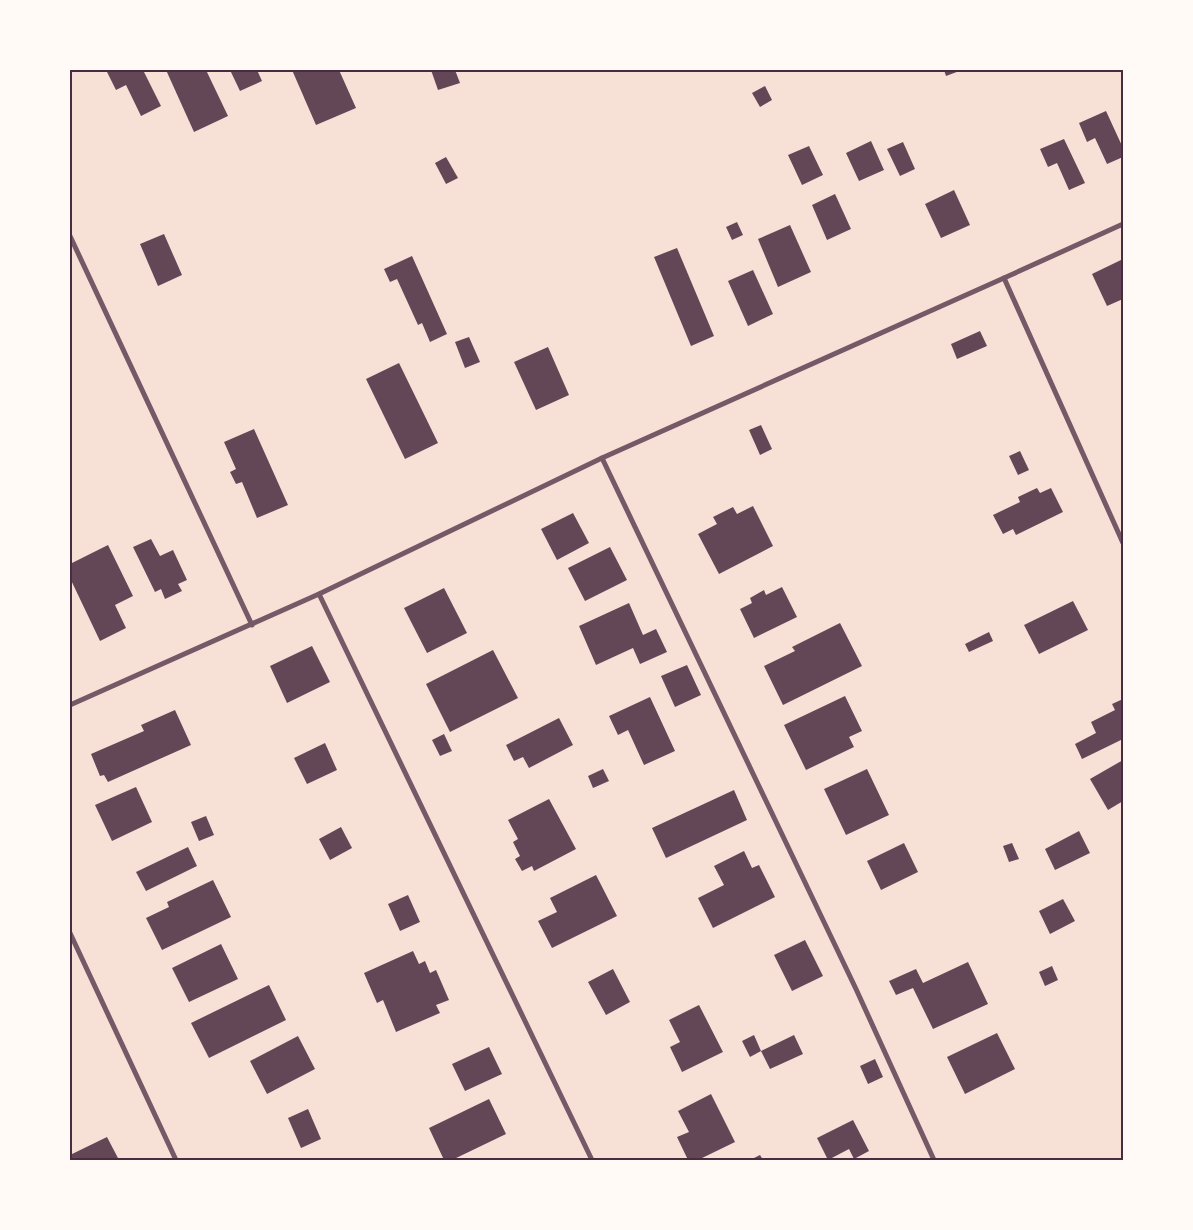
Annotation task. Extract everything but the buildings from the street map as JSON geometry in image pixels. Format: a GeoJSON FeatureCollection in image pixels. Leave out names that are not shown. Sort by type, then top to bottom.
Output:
{"type":"FeatureCollection","features":[{"type":"Feature","properties":{"kind":"street"},"geometry":{"type":"LineString","coordinates":[[70,705],[319,594],[602,458],[1123,224]]}},
{"type":"Feature","properties":{"kind":"street"},"geometry":{"type":"LineString","coordinates":[[70,236],[252,624]]}},
{"type":"Feature","properties":{"kind":"street"},"geometry":{"type":"LineString","coordinates":[[1004,278],[1123,543]]}},
{"type":"Feature","properties":{"kind":"street"},"geometry":{"type":"LineString","coordinates":[[602,458],[851,980],[934,1160]]}},
{"type":"Feature","properties":{"kind":"street"},"geometry":{"type":"LineString","coordinates":[[319,594],[592,1160]]}},
{"type":"Feature","properties":{"kind":"street"},"geometry":{"type":"LineString","coordinates":[[70,933],[176,1160]]}}]}
